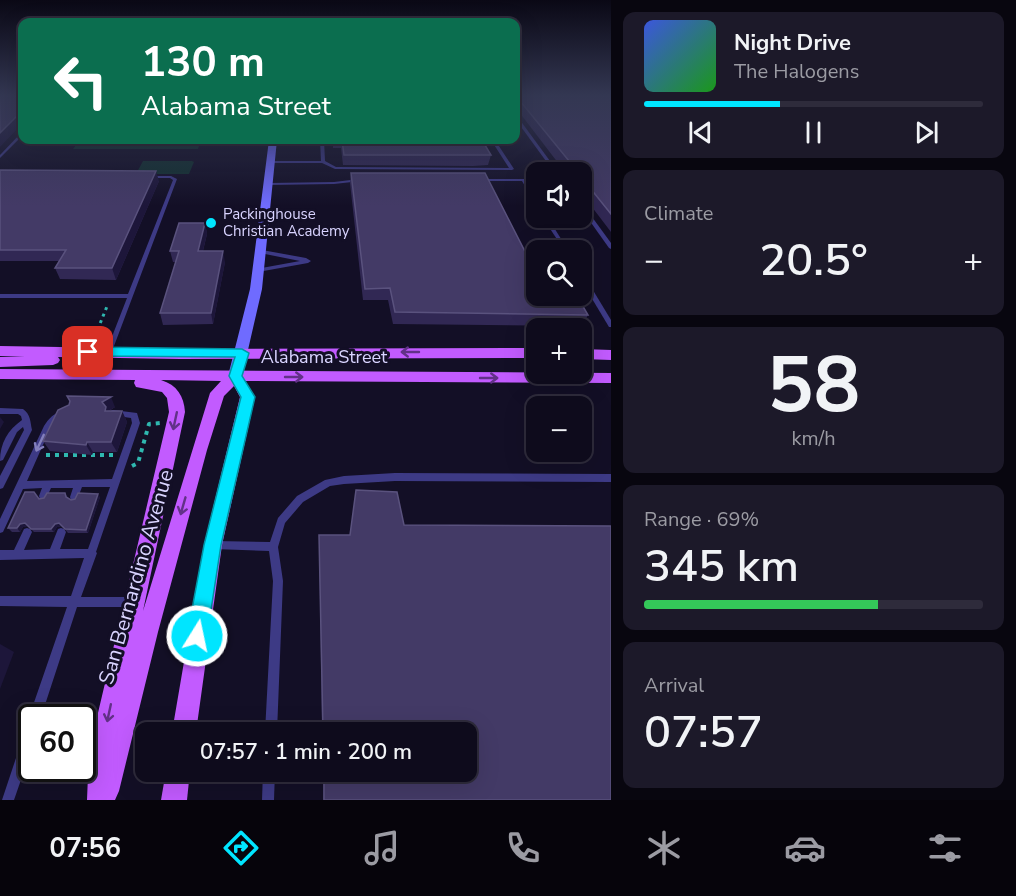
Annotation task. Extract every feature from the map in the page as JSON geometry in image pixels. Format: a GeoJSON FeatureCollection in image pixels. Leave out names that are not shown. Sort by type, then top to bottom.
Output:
{"type":"FeatureCollection","features":[{"type":"Feature","properties":{"kind":"main road","name":"San Bernardino Avenue"},"geometry":{"type":"LineString","coordinates":[[102,800],[147,632],[217,393],[235,376],[242,353],[262,252],[273,144]]}},
{"type":"Feature","properties":{"kind":"main road","name":"Alabama Street"},"geometry":{"type":"LineString","coordinates":[[0,351],[526,353]]}},
{"type":"Feature","properties":{"kind":"main road"},"geometry":{"type":"LineString","coordinates":[[1,371],[110,352]]}},
{"type":"Feature","properties":{"kind":"main road"},"geometry":{"type":"LineString","coordinates":[[592,354],[611,355]]}},
{"type":"Feature","properties":{"kind":"main road","name":"Alabama Street"},"geometry":{"type":"LineString","coordinates":[[1,371],[235,376],[611,378]]}},
{"type":"Feature","properties":{"kind":"main road"},"geometry":{"type":"LineString","coordinates":[[65,373],[85,383],[162,385],[174,393],[178,403],[101,751],[102,800]]}},
{"type":"Feature","properties":{"kind":"main road"},"geometry":{"type":"LineString","coordinates":[[186,722],[213,545],[248,397],[235,376]]}},
{"type":"Feature","properties":{"kind":"main road"},"geometry":{"type":"LineString","coordinates":[[174,800],[176,782]]}},
{"type":"Feature","properties":{"kind":"lane"},"geometry":{"type":"LineString","coordinates":[[526,131],[549,162]]}},
{"type":"Feature","properties":{"kind":"lane"},"geometry":{"type":"LineString","coordinates":[[0,157],[18,138]]}},
{"type":"Feature","properties":{"kind":"lane"},"geometry":{"type":"LineString","coordinates":[[322,144],[323,162]]}},
{"type":"Feature","properties":{"kind":"lane"},"geometry":{"type":"LineString","coordinates":[[271,162],[323,162],[335,168],[512,169],[496,144]]}},
{"type":"Feature","properties":{"kind":"lane"},"geometry":{"type":"LineString","coordinates":[[110,352],[176,180],[171,177],[140,177]]}},
{"type":"Feature","properties":{"kind":"lane"},"geometry":{"type":"LineString","coordinates":[[268,184],[372,180]]}},
{"type":"Feature","properties":{"kind":"lane"},"geometry":{"type":"LineString","coordinates":[[477,180],[523,180],[526,185]]}},
{"type":"Feature","properties":{"kind":"lane"},"geometry":{"type":"LineString","coordinates":[[592,221],[611,247]]}},
{"type":"Feature","properties":{"kind":"lane"},"geometry":{"type":"LineString","coordinates":[[258,270],[308,261],[262,252]]}},
{"type":"Feature","properties":{"kind":"lane"},"geometry":{"type":"LineString","coordinates":[[592,294],[611,325]]}},
{"type":"Feature","properties":{"kind":"lane"},"geometry":{"type":"LineString","coordinates":[[0,296],[130,296]]}},
{"type":"Feature","properties":{"kind":"lane"},"geometry":{"type":"LineString","coordinates":[[0,411],[20,411],[27,420],[27,429],[0,485]]}},
{"type":"Feature","properties":{"kind":"lane"},"geometry":{"type":"LineString","coordinates":[[0,529],[53,419],[70,412]]}},
{"type":"Feature","properties":{"kind":"lane"},"geometry":{"type":"LineString","coordinates":[[39,704],[136,419],[130,413],[113,413]]}},
{"type":"Feature","properties":{"kind":"lane"},"geometry":{"type":"LineString","coordinates":[[0,458],[14,429],[27,420]]}},
{"type":"Feature","properties":{"kind":"lane"},"geometry":{"type":"LineString","coordinates":[[271,722],[278,581],[273,547],[281,521],[300,499],[328,483],[344,480],[395,477],[611,478]]}},
{"type":"Feature","properties":{"kind":"lane"},"geometry":{"type":"LineString","coordinates":[[21,484],[116,483]]}},
{"type":"Feature","properties":{"kind":"lane"},"geometry":{"type":"LineString","coordinates":[[43,496],[48,484]]}},
{"type":"Feature","properties":{"kind":"lane"},"geometry":{"type":"LineString","coordinates":[[74,497],[79,484]]}},
{"type":"Feature","properties":{"kind":"lane"},"geometry":{"type":"LineString","coordinates":[[17,555],[27,532]]}},
{"type":"Feature","properties":{"kind":"lane"},"geometry":{"type":"LineString","coordinates":[[53,554],[61,532]]}},
{"type":"Feature","properties":{"kind":"lane"},"geometry":{"type":"LineString","coordinates":[[213,545],[273,547]]}},
{"type":"Feature","properties":{"kind":"lane"},"geometry":{"type":"LineString","coordinates":[[0,555],[92,553]]}},
{"type":"Feature","properties":{"kind":"lane"},"geometry":{"type":"LineString","coordinates":[[0,601],[135,602]]}},
{"type":"Feature","properties":{"kind":"lane"},"geometry":{"type":"LineString","coordinates":[[8,800],[18,770]]}},
{"type":"Feature","properties":{"kind":"lane"},"geometry":{"type":"LineString","coordinates":[[268,800],[269,782]]}},
{"type":"Feature","properties":{"kind":"path"},"geometry":{"type":"LineString","coordinates":[[128,468],[138,463],[149,424],[160,423]]}},
{"type":"Feature","properties":{"kind":"path"},"geometry":{"type":"LineString","coordinates":[[42,455],[115,455],[114,461]]}},
{"type":"Feature","properties":{"kind":"green space"},"geometry":{"type":"Polygon","coordinates":[[[77,144],[200,144],[198,149],[73,149],[77,144]]]}},
{"type":"Feature","properties":{"kind":"green space"},"geometry":{"type":"Polygon","coordinates":[[[143,161],[194,162],[189,174],[136,174],[143,161]]]}},
{"type":"Feature","properties":{"kind":"building"},"geometry":{"type":"Polygon","coordinates":[[[545,131],[611,131],[611,214],[592,190],[592,162],[570,162],[545,131]]]}},
{"type":"Feature","properties":{"kind":"building"},"geometry":{"type":"Polygon","coordinates":[[[343,144],[484,144],[491,155],[344,155],[343,144]]]}},
{"type":"Feature","properties":{"kind":"building"},"geometry":{"type":"Polygon","coordinates":[[[0,170],[156,171],[112,268],[55,268],[66,250],[0,250],[0,170]]]}},
{"type":"Feature","properties":{"kind":"building"},"geometry":{"type":"Polygon","coordinates":[[[351,173],[485,173],[526,253],[526,306],[583,306],[588,315],[395,312],[390,288],[365,289],[351,173]]]}},
{"type":"Feature","properties":{"kind":"building"},"geometry":{"type":"Polygon","coordinates":[[[179,223],[205,223],[198,251],[223,251],[211,313],[160,313],[179,251],[170,251],[179,223]]]}},
{"type":"Feature","properties":{"kind":"building"},"geometry":{"type":"Polygon","coordinates":[[[67,396],[111,397],[102,402],[106,407],[105,411],[122,411],[111,442],[87,442],[86,445],[43,441],[58,410],[69,405],[70,401],[67,396]]]}},
{"type":"Feature","properties":{"kind":"building"},"geometry":{"type":"Polygon","coordinates":[[[356,490],[397,492],[404,525],[611,526],[611,800],[324,800],[324,782],[477,782],[477,722],[323,722],[319,535],[350,535],[356,490]]]}},
{"type":"Feature","properties":{"kind":"building"},"geometry":{"type":"Polygon","coordinates":[[[25,492],[34,492],[39,499],[44,498],[47,493],[65,493],[66,497],[71,500],[75,499],[78,493],[98,494],[86,530],[65,529],[59,523],[51,529],[31,529],[25,523],[20,524],[17,528],[8,528],[25,492]]]}},
{"type":"Feature","properties":{"kind":"place","name":"Packinghouse Christian Academy"},"geometry":{"type":"Point","coordinates":[211,223]}},
{"type":"Feature","properties":{"kind":"route"},"geometry":{"type":"LineString","coordinates":[[88,352],[242,353],[235,376],[248,397],[213,545],[197,636]]}}]}
